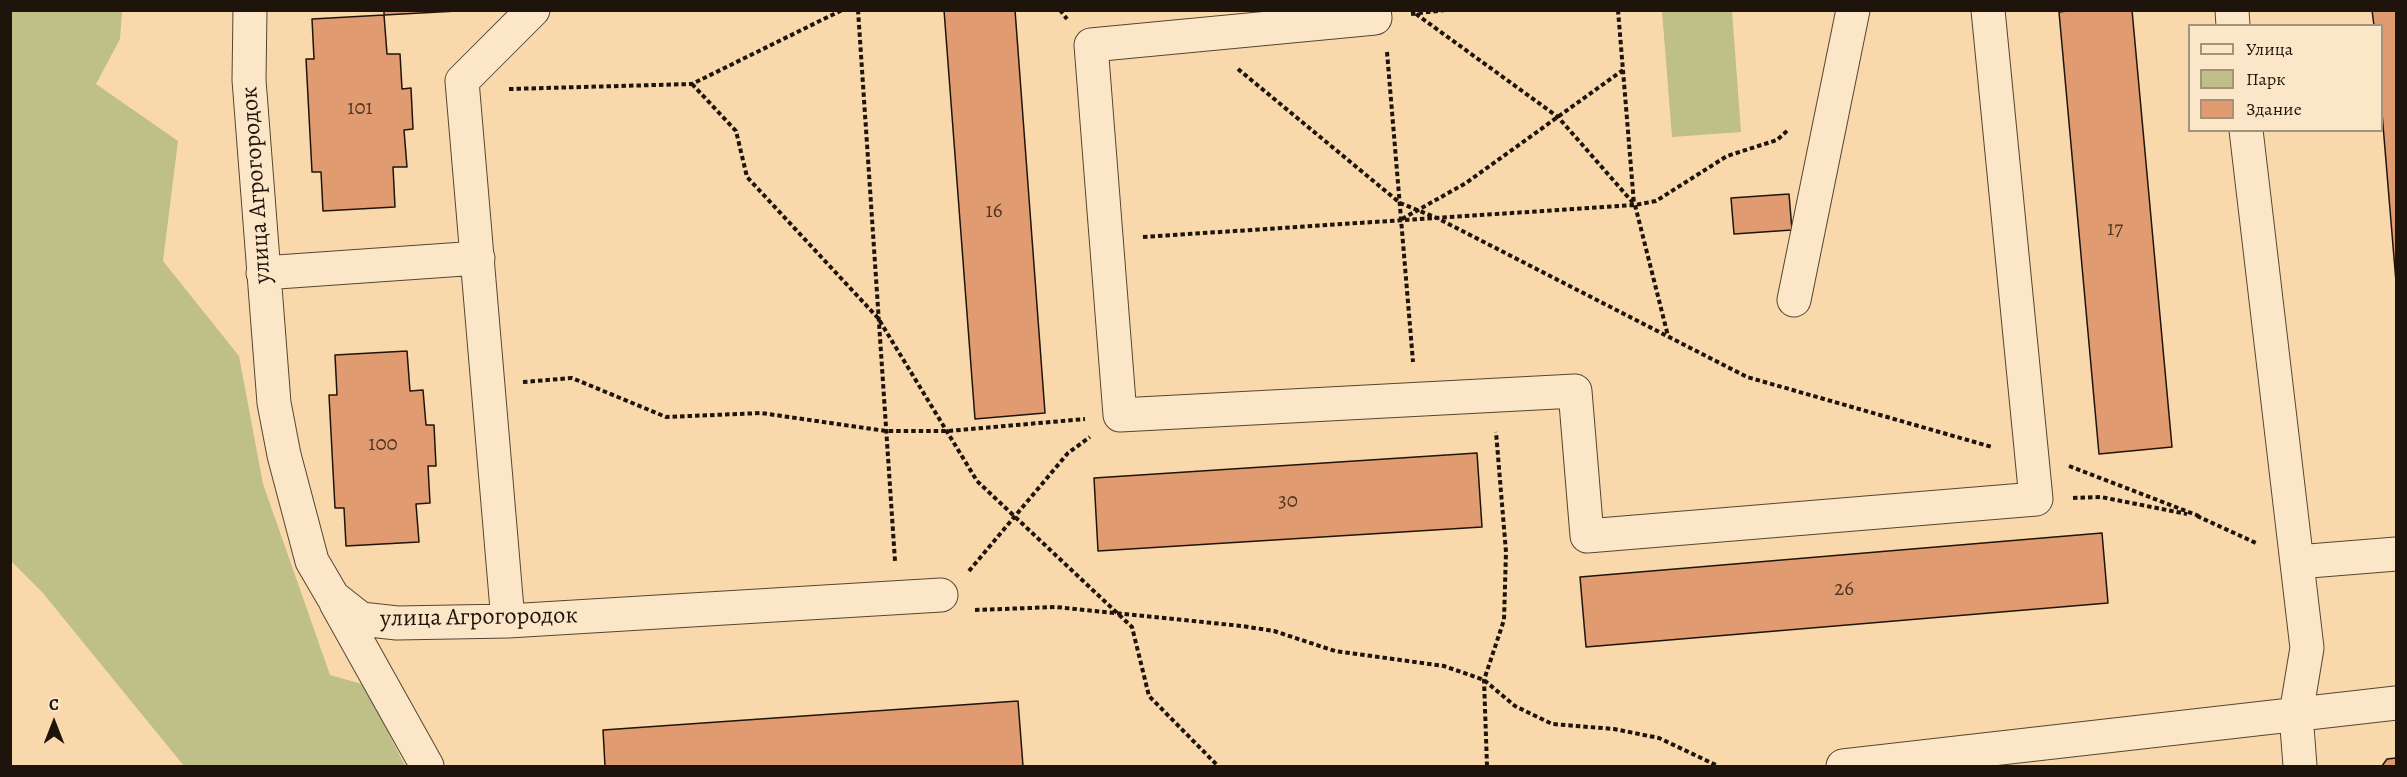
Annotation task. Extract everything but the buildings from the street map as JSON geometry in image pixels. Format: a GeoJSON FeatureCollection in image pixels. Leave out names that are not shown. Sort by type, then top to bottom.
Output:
{"type":"FeatureCollection","features":[{"type":"Feature","properties":{"kind":"street","name":"улица Агрогородок"},"geometry":{"type":"LineString","coordinates":[[250,10],[249,80],[262,273],[274,403],[284,455],[312,561],[333,597],[361,619],[397,623],[508,621],[941,595]]}},
{"type":"Feature","properties":{"kind":"street"},"geometry":{"type":"LineString","coordinates":[[508,621],[490,385],[462,81],[533,10]]}},
{"type":"Feature","properties":{"kind":"street"},"geometry":{"type":"LineString","coordinates":[[1794,300],[1853,10]]}},
{"type":"Feature","properties":{"kind":"street"},"geometry":{"type":"LineString","coordinates":[[1374,14],[1215,22],[1091,45],[1120,415],[1575,391],[1587,536],[2036,499],[1988,10]]}},
{"type":"Feature","properties":{"kind":"street"},"geometry":{"type":"LineString","coordinates":[[2246,132],[2307,648],[2296,714],[2300,766]]}},
{"type":"Feature","properties":{"kind":"street"},"geometry":{"type":"LineString","coordinates":[[262,273],[478,258]]}},
{"type":"Feature","properties":{"kind":"street"},"geometry":{"type":"LineString","coordinates":[[2297,562],[2397,554]]}},
{"type":"Feature","properties":{"kind":"street"},"geometry":{"type":"LineString","coordinates":[[333,597],[427,766]]}},
{"type":"Feature","properties":{"kind":"street"},"geometry":{"type":"LineString","coordinates":[[1843,766],[1946,760],[2397,703]]}},
{"type":"Feature","properties":{"kind":"path"},"geometry":{"type":"LineString","coordinates":[[463,90],[692,84],[842,10]]}},
{"type":"Feature","properties":{"kind":"path"},"geometry":{"type":"LineString","coordinates":[[858,10],[899,598]]}},
{"type":"Feature","properties":{"kind":"path"},"geometry":{"type":"LineString","coordinates":[[1618,10],[1635,205],[1668,336]]}},
{"type":"Feature","properties":{"kind":"path"},"geometry":{"type":"LineString","coordinates":[[1374,14],[1385,37],[1415,399]]}},
{"type":"Feature","properties":{"kind":"path"},"geometry":{"type":"LineString","coordinates":[[1416,14],[1558,117],[1635,205]]}},
{"type":"Feature","properties":{"kind":"path"},"geometry":{"type":"LineString","coordinates":[[1215,22],[1240,72],[1400,203],[1437,218],[1747,377],[2032,458],[2069,466],[2199,516],[2297,562]]}},
{"type":"Feature","properties":{"kind":"path"},"geometry":{"type":"LineString","coordinates":[[1401,220],[1466,183],[1623,70]]}},
{"type":"Feature","properties":{"kind":"path"},"geometry":{"type":"LineString","coordinates":[[692,84],[736,130],[747,177],[878,318],[977,481],[1120,613],[1132,627],[1149,696],[1218,766]]}},
{"type":"Feature","properties":{"kind":"path"},"geometry":{"type":"LineString","coordinates":[[1106,239],[1635,205],[1656,201],[1727,156],[1777,140],[1790,128]]}},
{"type":"Feature","properties":{"kind":"path"},"geometry":{"type":"LineString","coordinates":[[490,385],[572,378],[666,417],[761,413],[886,431],[948,431],[1120,415]]}},
{"type":"Feature","properties":{"kind":"path"},"geometry":{"type":"LineString","coordinates":[[1487,766],[1484,680],[1504,620],[1506,552],[1493,395]]}},
{"type":"Feature","properties":{"kind":"path"},"geometry":{"type":"LineString","coordinates":[[970,571],[1068,453],[1120,415]]}},
{"type":"Feature","properties":{"kind":"path"},"geometry":{"type":"LineString","coordinates":[[2036,499],[2101,497],[2199,516]]}},
{"type":"Feature","properties":{"kind":"path"},"geometry":{"type":"LineString","coordinates":[[941,595],[963,611],[1056,607],[1120,613],[1274,631],[1335,651],[1444,666],[1484,680],[1515,706],[1552,724],[1614,729],[1659,738],[1718,766]]}},
{"type":"Feature","properties":{"kind":"green space"},"geometry":{"type":"Polygon","coordinates":[[[10,11],[122,11],[120,39],[96,84],[178,141],[163,261],[239,356],[263,484],[330,675],[383,690],[389,734],[405,766],[184,766],[42,592],[11,561],[10,11]]]}},
{"type":"Feature","properties":{"kind":"green space"},"geometry":{"type":"Polygon","coordinates":[[[1662,11],[1732,11],[1741,132],[1672,137],[1662,11]]]}}]}
